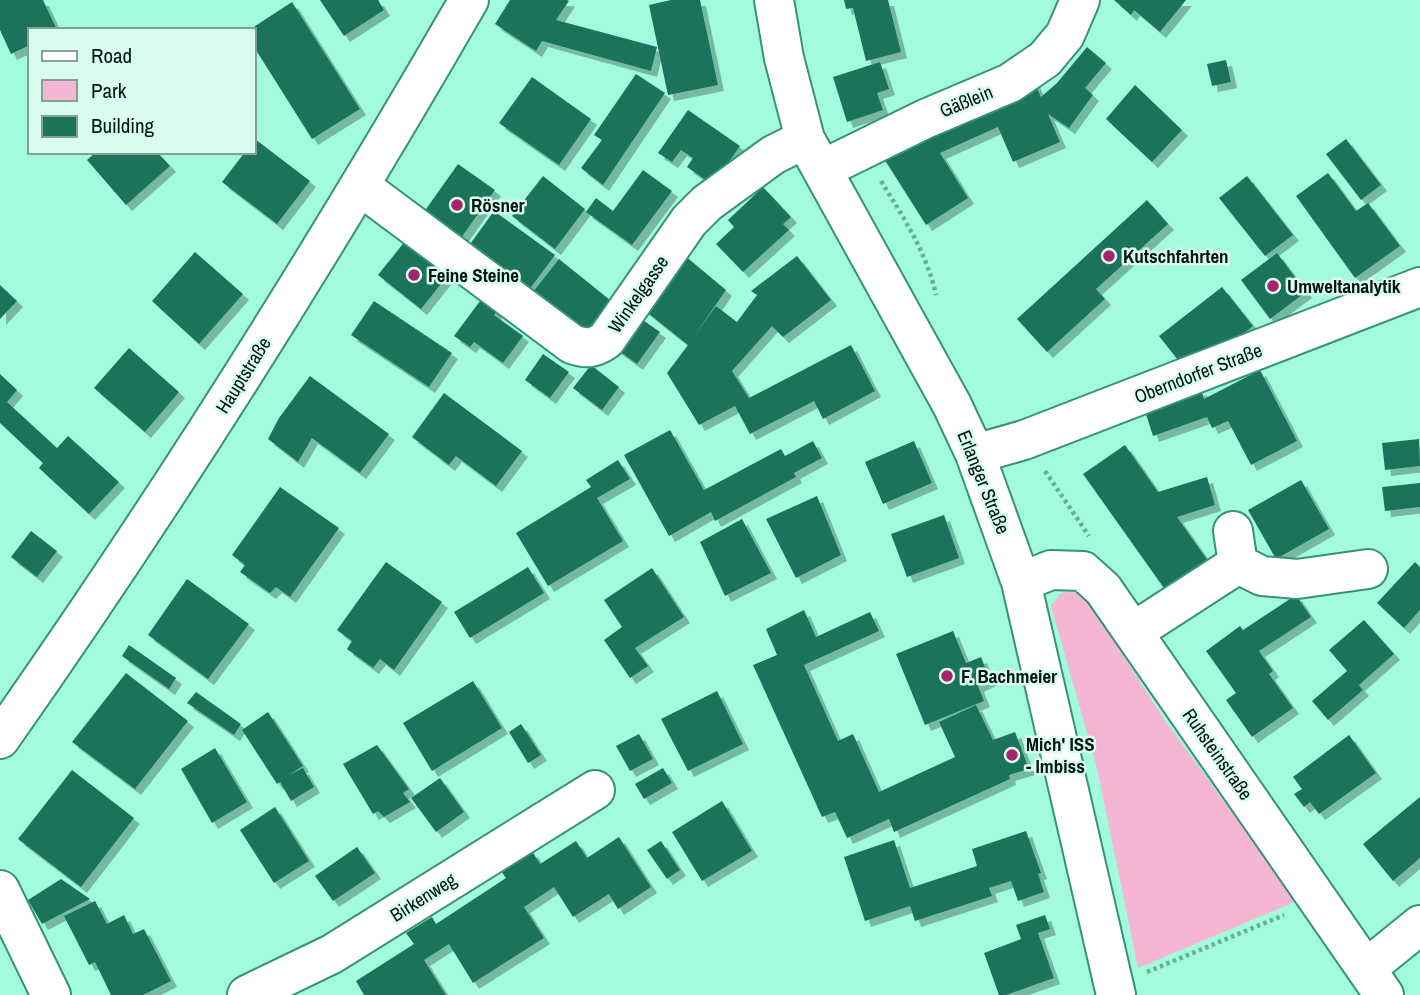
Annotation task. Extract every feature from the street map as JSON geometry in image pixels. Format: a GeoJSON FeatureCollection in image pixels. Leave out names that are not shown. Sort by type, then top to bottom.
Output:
{"type":"FeatureCollection","features":[{"type":"Feature","properties":{"kind":"street","name":"Hauptstraße"},"geometry":{"type":"LineString","coordinates":[[0,739],[94,606],[217,416],[360,186],[469,0]]}},
{"type":"Feature","properties":{"kind":"street","name":"Erlanger Straße"},"geometry":{"type":"LineString","coordinates":[[774,0],[784,58],[814,154],[952,405],[975,454],[1021,582],[1115,990]]}},
{"type":"Feature","properties":{"kind":"street","name":"Gäßlein"},"geometry":{"type":"LineString","coordinates":[[814,154],[859,151],[1010,83],[1045,59],[1065,34],[1080,0]]}},
{"type":"Feature","properties":{"kind":"street","name":"Winkelgasse"},"geometry":{"type":"LineString","coordinates":[[360,186],[572,344],[585,349],[595,347],[606,340],[689,221],[707,203],[773,155],[814,154]]}},
{"type":"Feature","properties":{"kind":"street","name":"Oberndorfer Straße"},"geometry":{"type":"LineString","coordinates":[[975,454],[1024,440],[1420,287]]}},
{"type":"Feature","properties":{"kind":"street"},"geometry":{"type":"LineString","coordinates":[[1133,632],[1236,548],[1262,576],[1297,579],[1367,569]]}},
{"type":"Feature","properties":{"kind":"street"},"geometry":{"type":"LineString","coordinates":[[1021,582],[1051,570],[1083,571]]}},
{"type":"Feature","properties":{"kind":"street","name":"Ruhsteinstraße"},"geometry":{"type":"LineString","coordinates":[[1083,571],[1103,589],[1376,981]]}},
{"type":"Feature","properties":{"kind":"street","name":"Birkenweg"},"geometry":{"type":"LineString","coordinates":[[247,995],[332,954],[595,790]]}},
{"type":"Feature","properties":{"kind":"street"},"geometry":{"type":"LineString","coordinates":[[0,890],[51,995]]}},
{"type":"Feature","properties":{"kind":"street"},"geometry":{"type":"LineString","coordinates":[[1376,981],[1420,925]]}},
{"type":"Feature","properties":{"kind":"path"},"geometry":{"type":"LineString","coordinates":[[859,151],[873,167],[919,242],[930,269],[937,299]]}},
{"type":"Feature","properties":{"kind":"path"},"geometry":{"type":"LineString","coordinates":[[1024,440],[1101,554],[1083,571]]}},
{"type":"Feature","properties":{"kind":"path"},"geometry":{"type":"LineString","coordinates":[[1115,990],[1320,900]]}},
{"type":"Feature","properties":{"kind":"green space"},"geometry":{"type":"Polygon","coordinates":[[[1076,593],[1087,600],[1166,722],[1297,901],[1138,968],[1097,768],[1051,606],[1060,594],[1076,593]]]}},
{"type":"Feature","properties":{"kind":"building"},"geometry":{"type":"Polygon","coordinates":[[[0,0],[43,0],[56,28],[28,28],[28,46],[11,54],[0,30],[0,0]]]}},
{"type":"Feature","properties":{"kind":"building"},"geometry":{"type":"Polygon","coordinates":[[[320,0],[378,0],[384,10],[344,36],[320,0]]]}},
{"type":"Feature","properties":{"kind":"building"},"geometry":{"type":"Polygon","coordinates":[[[510,0],[569,1],[556,20],[657,47],[651,71],[542,41],[536,51],[495,24],[510,0]]]}},
{"type":"Feature","properties":{"kind":"building"},"geometry":{"type":"Polygon","coordinates":[[[671,0],[700,0],[718,85],[668,95],[649,5],[671,0]]]}},
{"type":"Feature","properties":{"kind":"building"},"geometry":{"type":"Polygon","coordinates":[[[844,0],[888,0],[901,52],[866,61],[853,8],[846,9],[844,0]]]}},
{"type":"Feature","properties":{"kind":"building"},"geometry":{"type":"Polygon","coordinates":[[[1114,0],[1186,0],[1160,32],[1134,10],[1131,15],[1114,0]]]}},
{"type":"Feature","properties":{"kind":"building"},"geometry":{"type":"Polygon","coordinates":[[[292,2],[360,109],[312,139],[256,50],[256,28],[252,28],[292,2]]]}},
{"type":"Feature","properties":{"kind":"building"},"geometry":{"type":"Polygon","coordinates":[[[1087,47],[1106,63],[1085,88],[1093,95],[1069,128],[1048,114],[1060,142],[1013,162],[998,127],[940,153],[968,198],[926,225],[881,154],[1033,79],[1041,97],[1057,83],[1087,47]]]}},
{"type":"Feature","properties":{"kind":"building"},"geometry":{"type":"Polygon","coordinates":[[[1226,60],[1231,82],[1212,86],[1207,64],[1226,60]]]}},
{"type":"Feature","properties":{"kind":"building"},"geometry":{"type":"Polygon","coordinates":[[[880,62],[889,89],[877,93],[883,110],[847,122],[833,77],[880,62]]]}},
{"type":"Feature","properties":{"kind":"building"},"geometry":{"type":"Polygon","coordinates":[[[636,74],[665,93],[603,185],[581,168],[602,140],[594,135],[636,74]]]}},
{"type":"Feature","properties":{"kind":"building"},"geometry":{"type":"Polygon","coordinates":[[[532,77],[591,119],[559,165],[499,123],[532,77]]]}},
{"type":"Feature","properties":{"kind":"building"},"geometry":{"type":"Polygon","coordinates":[[[1135,85],[1182,130],[1152,162],[1106,119],[1135,85]]]}},
{"type":"Feature","properties":{"kind":"building"},"geometry":{"type":"Polygon","coordinates":[[[688,110],[740,146],[713,185],[687,167],[693,158],[681,150],[672,162],[658,153],[688,110]]]}},
{"type":"Feature","properties":{"kind":"building"},"geometry":{"type":"Polygon","coordinates":[[[1346,139],[1381,185],[1361,200],[1326,154],[1346,139]]]}},
{"type":"Feature","properties":{"kind":"building"},"geometry":{"type":"Polygon","coordinates":[[[256,140],[310,181],[277,224],[222,182],[243,154],[256,154],[256,140]]]}},
{"type":"Feature","properties":{"kind":"building"},"geometry":{"type":"Polygon","coordinates":[[[94,154],[159,154],[170,166],[126,205],[87,160],[94,154]]]}},
{"type":"Feature","properties":{"kind":"building","name":"Rösner"},"geometry":{"type":"Polygon","coordinates":[[[458,164],[495,190],[456,245],[419,219],[458,164]]]}},
{"type":"Feature","properties":{"kind":"building"},"geometry":{"type":"Polygon","coordinates":[[[643,170],[672,191],[632,245],[586,212],[596,198],[613,211],[643,170]]]}},
{"type":"Feature","properties":{"kind":"building"},"geometry":{"type":"Polygon","coordinates":[[[1328,173],[1356,211],[1368,203],[1400,246],[1355,278],[1296,196],[1328,173]]]}},
{"type":"Feature","properties":{"kind":"building"},"geometry":{"type":"Polygon","coordinates":[[[543,176],[585,209],[555,249],[512,216],[543,176]]]}},
{"type":"Feature","properties":{"kind":"building"},"geometry":{"type":"Polygon","coordinates":[[[1247,176],[1293,235],[1265,256],[1219,198],[1247,176]]]}},
{"type":"Feature","properties":{"kind":"building"},"geometry":{"type":"Polygon","coordinates":[[[763,187],[791,217],[783,224],[789,230],[743,272],[716,244],[734,227],[728,220],[763,187]]]}},
{"type":"Feature","properties":{"kind":"building","name":"Kutschfahrten"},"geometry":{"type":"Polygon","coordinates":[[[1147,200],[1168,224],[1096,289],[1105,299],[1047,352],[1017,319],[1147,200]]]}},
{"type":"Feature","properties":{"kind":"building"},"geometry":{"type":"Polygon","coordinates":[[[494,211],[555,255],[529,290],[468,247],[494,211]]]}},
{"type":"Feature","properties":{"kind":"building","name":"Feine Steine"},"geometry":{"type":"Polygon","coordinates":[[[406,240],[449,274],[421,309],[378,275],[406,240]]]}},
{"type":"Feature","properties":{"kind":"building"},"geometry":{"type":"Polygon","coordinates":[[[678,250],[726,290],[695,335],[716,306],[737,322],[757,295],[751,291],[797,256],[831,300],[783,337],[772,326],[732,371],[749,398],[851,345],[875,391],[823,419],[814,401],[750,434],[735,406],[699,425],[667,373],[688,345],[638,305],[678,250]]]}},
{"type":"Feature","properties":{"kind":"building"},"geometry":{"type":"Polygon","coordinates":[[[195,252],[243,294],[199,344],[152,301],[195,252]]]}},
{"type":"Feature","properties":{"kind":"building","name":"Umweltanalytik"},"geometry":{"type":"Polygon","coordinates":[[[1277,253],[1306,292],[1270,319],[1241,280],[1277,253]]]}},
{"type":"Feature","properties":{"kind":"building"},"geometry":{"type":"Polygon","coordinates":[[[559,259],[610,300],[583,338],[529,297],[559,259]]]}},
{"type":"Feature","properties":{"kind":"building"},"geometry":{"type":"Polygon","coordinates":[[[0,285],[17,301],[0,319],[0,285]]]}},
{"type":"Feature","properties":{"kind":"building"},"geometry":{"type":"Polygon","coordinates":[[[1222,287],[1253,326],[1209,361],[1185,369],[1159,336],[1222,287]]]}},
{"type":"Feature","properties":{"kind":"building"},"geometry":{"type":"Polygon","coordinates":[[[483,297],[499,309],[494,315],[523,336],[503,363],[474,342],[470,347],[454,336],[483,297]]]}},
{"type":"Feature","properties":{"kind":"building"},"geometry":{"type":"Polygon","coordinates":[[[374,301],[452,353],[429,387],[351,335],[374,301]]]}},
{"type":"Feature","properties":{"kind":"building"},"geometry":{"type":"Polygon","coordinates":[[[637,316],[660,332],[637,364],[615,348],[637,316]]]}},
{"type":"Feature","properties":{"kind":"building"},"geometry":{"type":"Polygon","coordinates":[[[129,348],[179,392],[145,432],[94,388],[129,348]]]}},
{"type":"Feature","properties":{"kind":"building"},"geometry":{"type":"Polygon","coordinates":[[[543,354],[569,372],[550,398],[525,380],[543,354]]]}},
{"type":"Feature","properties":{"kind":"building"},"geometry":{"type":"Polygon","coordinates":[[[591,365],[619,387],[602,410],[573,388],[591,365]]]}},
{"type":"Feature","properties":{"kind":"building"},"geometry":{"type":"Polygon","coordinates":[[[1260,370],[1297,441],[1251,465],[1228,421],[1212,428],[1207,417],[1153,436],[1144,408],[1201,389],[1204,399],[1260,370]]]}},
{"type":"Feature","properties":{"kind":"building"},"geometry":{"type":"Polygon","coordinates":[[[0,374],[17,390],[7,402],[57,448],[68,436],[119,482],[89,514],[39,468],[43,463],[0,423],[0,374]]]}},
{"type":"Feature","properties":{"kind":"building"},"geometry":{"type":"Polygon","coordinates":[[[310,376],[389,434],[360,473],[312,438],[298,462],[268,439],[279,418],[310,376]]]}},
{"type":"Feature","properties":{"kind":"building"},"geometry":{"type":"Polygon","coordinates":[[[444,393],[522,451],[496,486],[456,456],[449,465],[412,437],[444,393]]]}},
{"type":"Feature","properties":{"kind":"building"},"geometry":{"type":"Polygon","coordinates":[[[670,430],[704,490],[781,449],[785,456],[813,441],[822,458],[794,473],[796,477],[715,521],[711,512],[669,536],[624,455],[670,430]]]}},
{"type":"Feature","properties":{"kind":"building"},"geometry":{"type":"Polygon","coordinates":[[[1419,439],[1420,466],[1385,470],[1382,443],[1419,439]]]}},
{"type":"Feature","properties":{"kind":"building"},"geometry":{"type":"Polygon","coordinates":[[[914,441],[932,483],[883,504],[865,462],[914,441]]]}},
{"type":"Feature","properties":{"kind":"building"},"geometry":{"type":"Polygon","coordinates":[[[1125,445],[1158,492],[1207,477],[1215,505],[1177,517],[1208,561],[1166,591],[1083,474],[1125,445]]]}},
{"type":"Feature","properties":{"kind":"building"},"geometry":{"type":"Polygon","coordinates":[[[618,460],[630,479],[597,498],[623,541],[548,586],[516,533],[591,487],[586,480],[618,460]]]}},
{"type":"Feature","properties":{"kind":"building"},"geometry":{"type":"Polygon","coordinates":[[[1301,480],[1329,529],[1276,559],[1248,510],[1301,480]]]}},
{"type":"Feature","properties":{"kind":"building"},"geometry":{"type":"Polygon","coordinates":[[[1420,483],[1420,507],[1385,511],[1382,487],[1420,483]]]}},
{"type":"Feature","properties":{"kind":"building"},"geometry":{"type":"Polygon","coordinates":[[[280,487],[339,528],[290,597],[276,587],[270,593],[240,572],[245,565],[232,555],[280,487]]]}},
{"type":"Feature","properties":{"kind":"building"},"geometry":{"type":"Polygon","coordinates":[[[817,496],[841,555],[796,578],[766,519],[817,496]]]}},
{"type":"Feature","properties":{"kind":"building"},"geometry":{"type":"Polygon","coordinates":[[[944,515],[959,558],[907,577],[891,534],[944,515]]]}},
{"type":"Feature","properties":{"kind":"building"},"geometry":{"type":"Polygon","coordinates":[[[742,519],[771,573],[725,596],[700,542],[742,519]]]}},
{"type":"Feature","properties":{"kind":"building"},"geometry":{"type":"Polygon","coordinates":[[[31,531],[57,551],[37,577],[11,557],[31,531]]]}},
{"type":"Feature","properties":{"kind":"building"},"geometry":{"type":"Polygon","coordinates":[[[386,562],[442,602],[394,670],[380,659],[373,668],[347,649],[352,641],[337,630],[386,562]]]}},
{"type":"Feature","properties":{"kind":"building"},"geometry":{"type":"Polygon","coordinates":[[[1415,562],[1420,567],[1420,610],[1404,628],[1377,603],[1415,562]]]}},
{"type":"Feature","properties":{"kind":"building"},"geometry":{"type":"Polygon","coordinates":[[[528,567],[544,593],[470,638],[454,612],[528,567]]]}},
{"type":"Feature","properties":{"kind":"building"},"geometry":{"type":"Polygon","coordinates":[[[652,568],[684,617],[635,648],[648,666],[630,678],[604,640],[622,627],[604,600],[652,568]]]}},
{"type":"Feature","properties":{"kind":"building"},"geometry":{"type":"Polygon","coordinates":[[[187,579],[249,624],[208,679],[148,635],[187,579]]]}},
{"type":"Feature","properties":{"kind":"building"},"geometry":{"type":"Polygon","coordinates":[[[1296,595],[1311,617],[1259,651],[1273,671],[1269,674],[1293,708],[1252,737],[1226,700],[1236,693],[1206,651],[1240,626],[1243,630],[1296,595]]]}},
{"type":"Feature","properties":{"kind":"building"},"geometry":{"type":"Polygon","coordinates":[[[804,610],[816,637],[870,612],[879,631],[804,665],[838,741],[853,734],[879,792],[955,757],[939,722],[976,705],[993,740],[1015,732],[1029,769],[1009,775],[1010,779],[894,832],[889,819],[847,838],[835,812],[822,817],[753,665],[777,655],[766,629],[804,610]]]}},
{"type":"Feature","properties":{"kind":"building"},"geometry":{"type":"Polygon","coordinates":[[[1364,620],[1394,654],[1359,685],[1363,690],[1328,720],[1312,701],[1347,671],[1329,650],[1364,620]]]}},
{"type":"Feature","properties":{"kind":"building","name":"F. Bachmeier"},"geometry":{"type":"Polygon","coordinates":[[[953,631],[966,663],[981,657],[990,680],[978,686],[984,701],[925,725],[896,654],[953,631]]]}},
{"type":"Feature","properties":{"kind":"building"},"geometry":{"type":"Polygon","coordinates":[[[129,645],[176,678],[169,689],[122,656],[129,645]]]}},
{"type":"Feature","properties":{"kind":"building"},"geometry":{"type":"Polygon","coordinates":[[[126,673],[188,721],[135,789],[72,742],[126,673]]]}},
{"type":"Feature","properties":{"kind":"building"},"geometry":{"type":"Polygon","coordinates":[[[473,681],[502,728],[432,771],[403,723],[473,681]]]}},
{"type":"Feature","properties":{"kind":"building"},"geometry":{"type":"Polygon","coordinates":[[[717,691],[743,744],[688,771],[661,719],[717,691]]]}},
{"type":"Feature","properties":{"kind":"building"},"geometry":{"type":"Polygon","coordinates":[[[196,692],[241,724],[234,735],[187,703],[196,692]]]}},
{"type":"Feature","properties":{"kind":"building"},"geometry":{"type":"Polygon","coordinates":[[[268,712],[303,766],[289,775],[303,768],[314,787],[291,801],[242,730],[268,712]]]}},
{"type":"Feature","properties":{"kind":"building"},"geometry":{"type":"Polygon","coordinates":[[[521,724],[541,755],[528,763],[509,732],[521,724]]]}},
{"type":"Feature","properties":{"kind":"building"},"geometry":{"type":"Polygon","coordinates":[[[639,734],[653,759],[630,771],[616,746],[639,734]]]}},
{"type":"Feature","properties":{"kind":"building"},"geometry":{"type":"Polygon","coordinates":[[[1349,735],[1376,773],[1319,814],[1310,802],[1304,807],[1294,794],[1302,789],[1293,777],[1349,735]]]}},
{"type":"Feature","properties":{"kind":"building"},"geometry":{"type":"Polygon","coordinates":[[[377,745],[409,789],[403,793],[410,802],[384,817],[378,811],[373,814],[343,764],[377,745]]]}},
{"type":"Feature","properties":{"kind":"building"},"geometry":{"type":"Polygon","coordinates":[[[215,748],[247,802],[212,823],[181,769],[215,748]]]}},
{"type":"Feature","properties":{"kind":"building"},"geometry":{"type":"Polygon","coordinates":[[[663,768],[672,783],[644,799],[635,784],[663,768]]]}},
{"type":"Feature","properties":{"kind":"building"},"geometry":{"type":"Polygon","coordinates":[[[72,770],[134,818],[81,887],[18,839],[72,770]]]}},
{"type":"Feature","properties":{"kind":"building"},"geometry":{"type":"Polygon","coordinates":[[[440,778],[464,812],[436,832],[411,798],[440,778]]]}},
{"type":"Feature","properties":{"kind":"building"},"geometry":{"type":"Polygon","coordinates":[[[1420,797],[1420,858],[1393,881],[1363,844],[1420,797]]]}},
{"type":"Feature","properties":{"kind":"building"},"geometry":{"type":"Polygon","coordinates":[[[722,801],[752,851],[702,881],[672,832],[722,801]]]}},
{"type":"Feature","properties":{"kind":"building"},"geometry":{"type":"Polygon","coordinates":[[[275,807],[309,861],[274,883],[240,830],[275,807]]]}},
{"type":"Feature","properties":{"kind":"building"},"geometry":{"type":"Polygon","coordinates":[[[1026,831],[1041,873],[1038,874],[1044,892],[1018,901],[1011,881],[989,888],[992,896],[915,921],[910,906],[865,921],[844,857],[894,840],[910,888],[977,866],[972,849],[1026,831]]]}},
{"type":"Feature","properties":{"kind":"building"},"geometry":{"type":"Polygon","coordinates":[[[619,837],[651,887],[618,909],[609,894],[573,917],[554,887],[524,907],[544,938],[473,983],[449,944],[424,960],[446,995],[364,995],[356,981],[414,944],[406,933],[432,917],[436,924],[506,878],[501,871],[532,851],[540,864],[576,841],[587,858],[619,837]]]}},
{"type":"Feature","properties":{"kind":"building"},"geometry":{"type":"Polygon","coordinates":[[[661,841],[680,870],[667,879],[647,850],[661,841]]]}},
{"type":"Feature","properties":{"kind":"building"},"geometry":{"type":"Polygon","coordinates":[[[357,847],[375,873],[333,901],[315,876],[357,847]]]}},
{"type":"Feature","properties":{"kind":"building"},"geometry":{"type":"Polygon","coordinates":[[[61,879],[90,899],[42,924],[28,900],[61,879]]]}},
{"type":"Feature","properties":{"kind":"building"},"geometry":{"type":"Polygon","coordinates":[[[95,901],[107,924],[124,915],[133,934],[144,929],[171,981],[143,995],[111,995],[95,962],[89,965],[64,916],[95,901]]]}},
{"type":"Feature","properties":{"kind":"building"},"geometry":{"type":"Polygon","coordinates":[[[1045,915],[1050,929],[1038,933],[1054,978],[999,995],[984,953],[1021,939],[1016,925],[1045,915]]]}},
{"type":"Feature","properties":{"kind":"place","name":"Rösner"},"geometry":{"type":"Point","coordinates":[457,205]}},
{"type":"Feature","properties":{"kind":"place","name":"Kutschfahrten"},"geometry":{"type":"Point","coordinates":[1109,256]}},
{"type":"Feature","properties":{"kind":"place","name":"Feine Steine"},"geometry":{"type":"Point","coordinates":[414,275]}},
{"type":"Feature","properties":{"kind":"place","name":"Umweltanalytik"},"geometry":{"type":"Point","coordinates":[1273,286]}},
{"type":"Feature","properties":{"kind":"place","name":"F. Bachmeier"},"geometry":{"type":"Point","coordinates":[947,676]}},
{"type":"Feature","properties":{"kind":"place","name":"Mich' ISS - Imbiss"},"geometry":{"type":"Point","coordinates":[1012,755]}}]}
